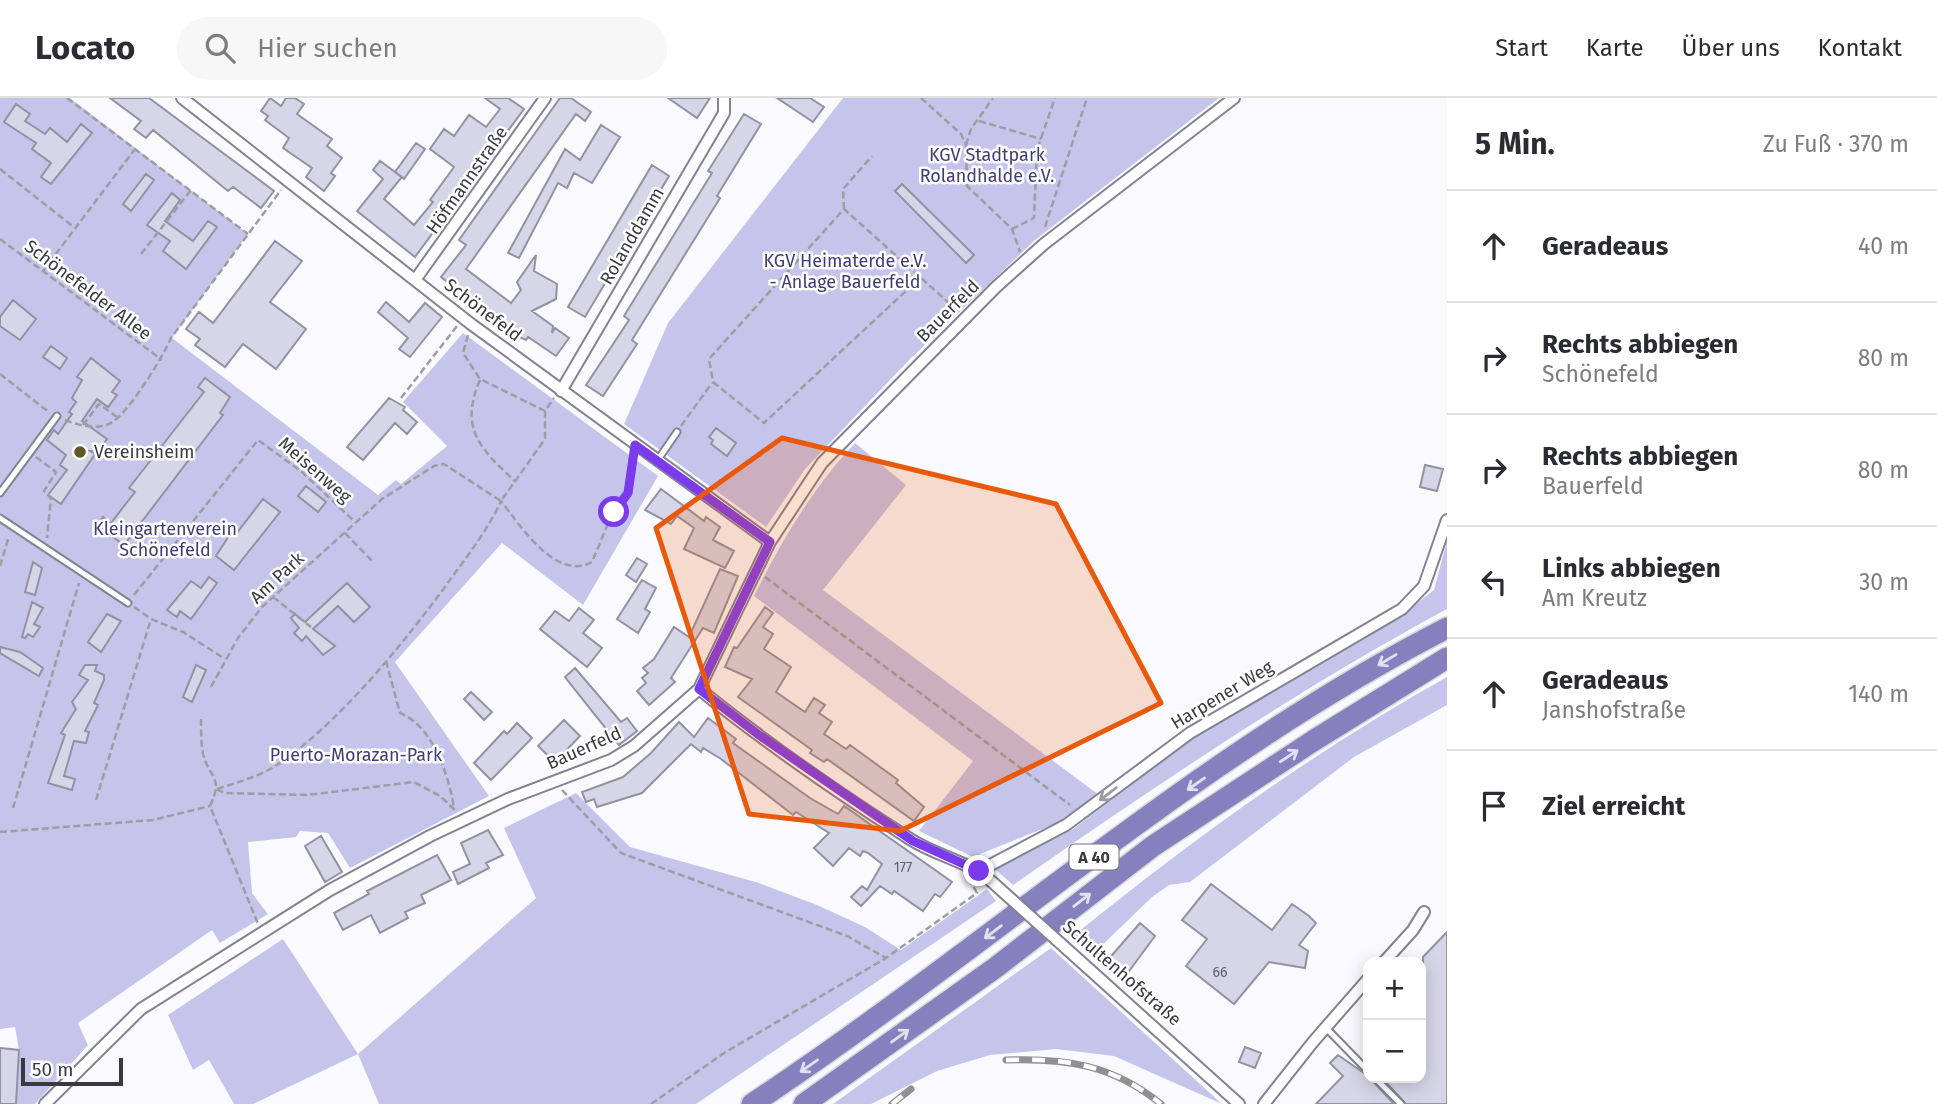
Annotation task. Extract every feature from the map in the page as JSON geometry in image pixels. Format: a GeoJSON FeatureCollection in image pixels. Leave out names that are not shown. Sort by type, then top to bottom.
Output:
{"type":"FeatureCollection","features":[{"type":"Feature","properties":{"kind":"highway","name":"A 40"},"geometry":{"type":"LineString","coordinates":[[752,1104],[884,1013],[1131,829],[1290,718],[1447,628]]}},
{"type":"Feature","properties":{"kind":"highway","name":"A 40"},"geometry":{"type":"LineString","coordinates":[[804,1104],[995,968],[1153,846],[1312,741],[1447,658]]}},
{"type":"Feature","properties":{"kind":"street","name":"Schönefeld"},"geometry":{"type":"LineString","coordinates":[[182,98],[289,179],[467,321],[770,542]]}},
{"type":"Feature","properties":{"kind":"street","name":"Höfmannstraße"},"geometry":{"type":"LineString","coordinates":[[415,280],[545,98]]}},
{"type":"Feature","properties":{"kind":"street","name":"Rolanddamm"},"geometry":{"type":"LineString","coordinates":[[561,391],[724,113],[724,98]]}},
{"type":"Feature","properties":{"kind":"street","name":"Bauerfeld"},"geometry":{"type":"LineString","coordinates":[[45,1104],[141,1009],[262,933],[381,861],[465,820],[624,753],[699,689],[770,542],[822,463],[1044,244],[1234,98]]}},
{"type":"Feature","properties":{"kind":"street","name":"Harpener Weg"},"geometry":{"type":"LineString","coordinates":[[979,871],[1066,825],[1190,733],[1402,609],[1424,586],[1447,520]]}},
{"type":"Feature","properties":{"kind":"street","name":"Schultenhofstraße"},"geometry":{"type":"LineString","coordinates":[[699,689],[739,721],[913,841],[979,871],[1239,1104]]}},
{"type":"Feature","properties":{"kind":"street"},"geometry":{"type":"LineString","coordinates":[[1389,957],[1413,930],[1424,912]]}},
{"type":"Feature","properties":{"kind":"street"},"geometry":{"type":"LineString","coordinates":[[1264,1104],[1325,1027],[1363,985]]}},
{"type":"Feature","properties":{"kind":"lane"},"geometry":{"type":"LineString","coordinates":[[0,493],[57,416]]}},
{"type":"Feature","properties":{"kind":"lane"},"geometry":{"type":"LineString","coordinates":[[657,461],[677,432]]}},
{"type":"Feature","properties":{"kind":"lane"},"geometry":{"type":"LineString","coordinates":[[0,518],[128,603]]}},
{"type":"Feature","properties":{"kind":"lane"},"geometry":{"type":"LineString","coordinates":[[1325,1027],[1363,1066]]}},
{"type":"Feature","properties":{"kind":"lane"},"geometry":{"type":"LineString","coordinates":[[1380,1083],[1401,1104]]}},
{"type":"Feature","properties":{"kind":"path"},"geometry":{"type":"LineString","coordinates":[[67,98],[248,234]]}},
{"type":"Feature","properties":{"kind":"path"},"geometry":{"type":"LineString","coordinates":[[921,98],[961,134],[966,145]]}},
{"type":"Feature","properties":{"kind":"path"},"geometry":{"type":"LineString","coordinates":[[993,98],[971,129],[966,145],[967,186],[1012,229],[1024,262]]}},
{"type":"Feature","properties":{"kind":"path"},"geometry":{"type":"LineString","coordinates":[[1012,229],[1034,218],[1041,139],[1055,98]]}},
{"type":"Feature","properties":{"kind":"path"},"geometry":{"type":"LineString","coordinates":[[1044,244],[1044,231],[1087,98]]}},
{"type":"Feature","properties":{"kind":"path"},"geometry":{"type":"LineString","coordinates":[[979,121],[1041,139]]}},
{"type":"Feature","properties":{"kind":"path"},"geometry":{"type":"LineString","coordinates":[[43,271],[135,149]]}},
{"type":"Feature","properties":{"kind":"path"},"geometry":{"type":"LineString","coordinates":[[872,156],[843,189],[844,209],[709,359],[713,382],[764,423],[921,277]]}},
{"type":"Feature","properties":{"kind":"path"},"geometry":{"type":"LineString","coordinates":[[0,169],[75,228]]}},
{"type":"Feature","properties":{"kind":"path"},"geometry":{"type":"LineString","coordinates":[[0,374],[51,415],[83,425],[104,425],[118,418],[162,360],[171,338],[289,179]]}},
{"type":"Feature","properties":{"kind":"path"},"geometry":{"type":"LineString","coordinates":[[141,254],[191,190]]}},
{"type":"Feature","properties":{"kind":"path"},"geometry":{"type":"LineString","coordinates":[[844,209],[966,318]]}},
{"type":"Feature","properties":{"kind":"path","name":"Schönefelder Allee"},"geometry":{"type":"LineString","coordinates":[[0,239],[162,360]]}},
{"type":"Feature","properties":{"kind":"path"},"geometry":{"type":"LineString","coordinates":[[467,321],[463,353],[480,379],[545,411]]}},
{"type":"Feature","properties":{"kind":"path"},"geometry":{"type":"LineString","coordinates":[[401,398],[467,321]]}},
{"type":"Feature","properties":{"kind":"path"},"geometry":{"type":"LineString","coordinates":[[480,379],[470,408],[472,429],[493,462],[515,481]]}},
{"type":"Feature","properties":{"kind":"path"},"geometry":{"type":"LineString","coordinates":[[686,420],[713,382]]}},
{"type":"Feature","properties":{"kind":"path"},"geometry":{"type":"LineString","coordinates":[[218,789],[256,776],[285,758],[341,708],[386,661],[476,544],[501,501],[545,439],[545,411],[561,391]]}},
{"type":"Feature","properties":{"kind":"path"},"geometry":{"type":"LineString","coordinates":[[83,425],[99,404],[118,418]]}},
{"type":"Feature","properties":{"kind":"path","name":"Meisenweg"},"geometry":{"type":"LineString","coordinates":[[128,603],[258,440],[302,472],[356,523]]}},
{"type":"Feature","properties":{"kind":"path"},"geometry":{"type":"LineString","coordinates":[[501,501],[519,526],[554,557],[575,566],[587,565],[596,556],[609,520],[628,493],[635,445]]}},
{"type":"Feature","properties":{"kind":"path"},"geometry":{"type":"LineString","coordinates":[[31,453],[56,471],[44,491],[51,498],[46,549]]}},
{"type":"Feature","properties":{"kind":"path","name":"Am Park"},"geometry":{"type":"LineString","coordinates":[[211,687],[225,659],[253,617],[382,499],[441,464],[447,465],[501,501]]}},
{"type":"Feature","properties":{"kind":"path"},"geometry":{"type":"LineString","coordinates":[[0,566],[12,526]]}},
{"type":"Feature","properties":{"kind":"path"},"geometry":{"type":"LineString","coordinates":[[345,533],[373,562]]}},
{"type":"Feature","properties":{"kind":"path"},"geometry":{"type":"LineString","coordinates":[[756,571],[1074,808]]}},
{"type":"Feature","properties":{"kind":"path"},"geometry":{"type":"LineString","coordinates":[[13,808],[82,573]]}},
{"type":"Feature","properties":{"kind":"path"},"geometry":{"type":"LineString","coordinates":[[273,597],[311,627]]}},
{"type":"Feature","properties":{"kind":"path"},"geometry":{"type":"LineString","coordinates":[[128,603],[151,619],[183,632],[225,659]]}},
{"type":"Feature","properties":{"kind":"path"},"geometry":{"type":"LineString","coordinates":[[96,800],[151,619]]}},
{"type":"Feature","properties":{"kind":"path"},"geometry":{"type":"LineString","coordinates":[[386,661],[400,713],[416,722],[424,732],[446,773],[454,808]]}},
{"type":"Feature","properties":{"kind":"path"},"geometry":{"type":"LineString","coordinates":[[201,719],[203,752],[218,780],[218,789],[210,806],[262,933]]}},
{"type":"Feature","properties":{"kind":"path"},"geometry":{"type":"LineString","coordinates":[[554,781],[621,853],[847,936],[886,958]]}},
{"type":"Feature","properties":{"kind":"path"},"geometry":{"type":"LineString","coordinates":[[218,789],[224,793],[299,795],[414,782],[454,808],[465,820]]}},
{"type":"Feature","properties":{"kind":"path"},"geometry":{"type":"LineString","coordinates":[[0,832],[153,820],[210,806]]}},
{"type":"Feature","properties":{"kind":"path"},"geometry":{"type":"LineString","coordinates":[[650,1104],[724,1052],[886,958],[977,893]]}},
{"type":"Feature","properties":{"kind":"highlighted area"},"geometry":{"type":"Polygon","coordinates":[[[782,438],[1056,504],[1161,703],[900,831],[749,814],[656,528],[782,438]]]}},
{"type":"Feature","properties":{"kind":"green space"},"geometry":{"type":"Polygon","coordinates":[[[0,98],[70,98],[248,234],[172,338],[378,495],[396,480],[401,484],[447,446],[403,402],[463,333],[658,476],[583,605],[502,543],[395,662],[489,796],[350,868],[328,833],[300,831],[296,837],[248,842],[252,893],[268,914],[220,943],[212,930],[78,1023],[88,1045],[35,1104],[16,1104],[19,1050],[15,1027],[0,1029],[0,98]]]}},
{"type":"Feature","properties":{"kind":"green space","name":"KGV Heimaterde e.V. - Anlage Bauerfeld"},"geometry":{"type":"Polygon","coordinates":[[[843,98],[1219,98],[1035,240],[911,358],[805,469],[766,527],[624,424],[668,323],[843,98]]]}},
{"type":"Feature","properties":{"kind":"green space"},"geometry":{"type":"Polygon","coordinates":[[[855,443],[906,485],[823,590],[1099,795],[1055,824],[980,854],[977,859],[919,831],[973,761],[754,596],[799,516],[825,478],[855,443]]]}},
{"type":"Feature","properties":{"kind":"green space"},"geometry":{"type":"Polygon","coordinates":[[[1447,541],[1447,609],[1390,640],[1280,707],[1172,776],[1013,885],[995,869],[1072,830],[1194,737],[1403,614],[1434,590],[1447,541]]]}},
{"type":"Feature","properties":{"kind":"green space"},"geometry":{"type":"Polygon","coordinates":[[[1447,677],[1447,705],[1354,757],[1190,882],[1169,885],[1152,897],[1091,956],[1071,938],[1253,799],[1348,736],[1447,677]]]}},
{"type":"Feature","properties":{"kind":"green space"},"geometry":{"type":"Polygon","coordinates":[[[576,793],[630,847],[759,883],[817,905],[865,927],[901,950],[987,889],[996,901],[696,1104],[379,1104],[358,1054],[536,898],[504,828],[576,793]]]}},
{"type":"Feature","properties":{"kind":"green space"},"geometry":{"type":"Polygon","coordinates":[[[283,939],[358,1054],[253,1104],[234,1104],[209,1060],[193,1070],[168,1015],[283,939]]]}},
{"type":"Feature","properties":{"kind":"green space"},"geometry":{"type":"Polygon","coordinates":[[[1051,948],[1222,1104],[1114,1056],[1056,1049],[990,1055],[937,1071],[871,1104],[833,1104],[1051,948]]]}},
{"type":"Feature","properties":{"kind":"building"},"geometry":{"type":"Polygon","coordinates":[[[110,98],[149,98],[274,191],[261,208],[233,187],[228,191],[153,130],[146,138],[134,129],[141,121],[110,98]]]}},
{"type":"Feature","properties":{"kind":"building"},"geometry":{"type":"Polygon","coordinates":[[[270,98],[281,106],[286,98],[295,98],[304,104],[297,114],[332,139],[327,146],[342,158],[331,173],[335,176],[324,191],[306,177],[312,168],[283,148],[289,138],[265,120],[268,116],[261,111],[270,98]]]}},
{"type":"Feature","properties":{"kind":"building"},"geometry":{"type":"Polygon","coordinates":[[[485,98],[508,98],[524,109],[415,257],[357,211],[383,179],[373,170],[380,161],[402,177],[384,199],[414,225],[433,202],[430,200],[454,167],[430,149],[444,129],[454,136],[469,115],[486,127],[500,109],[485,98]]]}},
{"type":"Feature","properties":{"kind":"building"},"geometry":{"type":"Polygon","coordinates":[[[560,98],[571,98],[591,112],[585,121],[576,114],[466,269],[511,303],[521,290],[517,282],[536,255],[534,271],[557,284],[556,299],[532,311],[553,326],[552,333],[555,328],[569,338],[556,356],[528,337],[526,340],[519,337],[441,277],[466,245],[459,240],[560,98]]]}},
{"type":"Feature","properties":{"kind":"building"},"geometry":{"type":"Polygon","coordinates":[[[668,98],[710,98],[697,118],[668,98]]]}},
{"type":"Feature","properties":{"kind":"building"},"geometry":{"type":"Polygon","coordinates":[[[777,98],[810,98],[824,107],[813,122],[777,98]]]}},
{"type":"Feature","properties":{"kind":"building"},"geometry":{"type":"Polygon","coordinates":[[[16,104],[30,114],[25,121],[45,134],[50,128],[67,142],[81,124],[92,133],[51,184],[41,177],[51,163],[32,149],[36,143],[4,122],[16,104]]]}},
{"type":"Feature","properties":{"kind":"building"},"geometry":{"type":"Polygon","coordinates":[[[744,114],[761,124],[717,196],[720,198],[632,340],[637,344],[603,396],[586,385],[629,320],[624,316],[712,173],[708,171],[744,114]]]}},
{"type":"Feature","properties":{"kind":"building"},"geometry":{"type":"Polygon","coordinates":[[[601,125],[620,137],[592,183],[574,173],[567,188],[558,183],[519,258],[508,253],[565,149],[580,160],[601,125]]]}},
{"type":"Feature","properties":{"kind":"building"},"geometry":{"type":"Polygon","coordinates":[[[416,143],[425,149],[404,179],[395,172],[416,143]]]}},
{"type":"Feature","properties":{"kind":"building"},"geometry":{"type":"Polygon","coordinates":[[[652,165],[669,176],[585,317],[568,307],[652,165]]]}},
{"type":"Feature","properties":{"kind":"building"},"geometry":{"type":"Polygon","coordinates":[[[146,174],[154,180],[131,211],[123,204],[146,174]]]}},
{"type":"Feature","properties":{"kind":"building"},"geometry":{"type":"Polygon","coordinates":[[[902,184],[974,255],[966,263],[895,191],[902,184]]]}},
{"type":"Feature","properties":{"kind":"building"},"geometry":{"type":"Polygon","coordinates":[[[172,193],[180,200],[165,221],[193,241],[208,221],[217,227],[186,269],[163,251],[170,241],[147,225],[172,193]]]}},
{"type":"Feature","properties":{"kind":"building"},"geometry":{"type":"Polygon","coordinates":[[[275,241],[302,261],[270,302],[306,329],[276,369],[243,344],[225,367],[195,345],[200,339],[186,329],[199,312],[213,323],[275,241]]]}},
{"type":"Feature","properties":{"kind":"building"},"geometry":{"type":"Polygon","coordinates":[[[13,300],[36,319],[20,340],[0,326],[0,317],[13,300]]]}},
{"type":"Feature","properties":{"kind":"building"},"geometry":{"type":"Polygon","coordinates":[[[386,302],[409,322],[425,303],[442,317],[410,357],[399,349],[408,338],[378,312],[386,302]]]}},
{"type":"Feature","properties":{"kind":"building"},"geometry":{"type":"Polygon","coordinates":[[[51,346],[67,358],[60,369],[43,357],[51,346]]]}},
{"type":"Feature","properties":{"kind":"building"},"geometry":{"type":"Polygon","coordinates":[[[91,358],[120,381],[112,392],[117,395],[108,407],[97,399],[82,421],[107,439],[98,451],[90,451],[95,454],[61,504],[48,495],[67,470],[60,465],[66,455],[47,440],[54,430],[58,434],[72,414],[69,412],[76,402],[72,398],[82,380],[77,377],[91,358]]]}},
{"type":"Feature","properties":{"kind":"building"},"geometry":{"type":"Polygon","coordinates":[[[205,378],[230,397],[220,413],[223,415],[124,545],[97,525],[103,517],[111,523],[135,492],[129,488],[204,392],[198,387],[205,378]]]}},
{"type":"Feature","properties":{"kind":"building"},"geometry":{"type":"Polygon","coordinates":[[[389,398],[405,407],[403,410],[417,422],[407,434],[395,423],[363,460],[347,447],[389,398]]]}},
{"type":"Feature","properties":{"kind":"building"},"geometry":{"type":"Polygon","coordinates":[[[716,428],[736,443],[727,456],[711,444],[713,440],[709,437],[716,428]]]}},
{"type":"Feature","properties":{"kind":"building"},"geometry":{"type":"Polygon","coordinates":[[[1425,465],[1443,469],[1437,491],[1420,487],[1425,465]]]}},
{"type":"Feature","properties":{"kind":"building"},"geometry":{"type":"Polygon","coordinates":[[[306,486],[326,502],[318,512],[298,496],[306,486]]]}},
{"type":"Feature","properties":{"kind":"building"},"geometry":{"type":"Polygon","coordinates":[[[661,489],[704,521],[706,517],[720,527],[713,540],[734,551],[725,568],[684,549],[694,528],[677,516],[671,524],[645,510],[661,489]]]}},
{"type":"Feature","properties":{"kind":"building"},"geometry":{"type":"Polygon","coordinates":[[[263,499],[280,512],[234,570],[216,556],[232,531],[236,534],[263,499]]]}},
{"type":"Feature","properties":{"kind":"building"},"geometry":{"type":"Polygon","coordinates":[[[637,558],[647,564],[636,582],[626,575],[637,558]]]}},
{"type":"Feature","properties":{"kind":"building"},"geometry":{"type":"Polygon","coordinates":[[[33,562],[42,568],[35,595],[25,592],[33,562]]]}},
{"type":"Feature","properties":{"kind":"building"},"geometry":{"type":"Polygon","coordinates":[[[720,569],[738,576],[714,633],[703,628],[671,678],[675,682],[649,705],[637,691],[646,683],[642,678],[648,673],[643,668],[654,659],[674,627],[689,637],[720,569]]]}},
{"type":"Feature","properties":{"kind":"building"},"geometry":{"type":"Polygon","coordinates":[[[209,577],[217,583],[191,619],[180,611],[177,617],[167,610],[191,581],[201,588],[209,577]]]}},
{"type":"Feature","properties":{"kind":"building"},"geometry":{"type":"Polygon","coordinates":[[[642,580],[656,588],[645,609],[650,612],[638,633],[617,619],[642,580]]]}},
{"type":"Feature","properties":{"kind":"building"},"geometry":{"type":"Polygon","coordinates":[[[347,583],[370,607],[354,622],[338,606],[313,629],[335,646],[323,655],[306,636],[302,641],[294,633],[299,628],[291,618],[295,614],[305,622],[347,583]]]}},
{"type":"Feature","properties":{"kind":"building"},"geometry":{"type":"Polygon","coordinates":[[[32,602],[43,608],[34,624],[40,627],[33,637],[28,634],[25,638],[22,637],[32,602]]]}},
{"type":"Feature","properties":{"kind":"building"},"geometry":{"type":"Polygon","coordinates":[[[765,607],[773,613],[763,627],[773,634],[764,649],[791,667],[776,692],[805,712],[814,698],[825,705],[819,713],[832,722],[824,734],[846,749],[850,745],[898,780],[896,783],[924,807],[914,821],[827,759],[824,762],[810,753],[812,750],[738,697],[752,679],[725,667],[734,647],[737,648],[765,607]]]}},
{"type":"Feature","properties":{"kind":"building"},"geometry":{"type":"Polygon","coordinates":[[[579,608],[594,620],[583,633],[602,648],[587,667],[540,629],[555,611],[569,621],[579,608]]]}},
{"type":"Feature","properties":{"kind":"building"},"geometry":{"type":"Polygon","coordinates":[[[107,614],[121,621],[101,652],[88,642],[107,614]]]}},
{"type":"Feature","properties":{"kind":"building"},"geometry":{"type":"Polygon","coordinates":[[[0,647],[20,652],[43,668],[39,676],[0,653],[0,647]]]}},
{"type":"Feature","properties":{"kind":"building"},"geometry":{"type":"Polygon","coordinates":[[[85,665],[97,665],[95,671],[104,675],[104,680],[94,703],[98,705],[85,731],[89,732],[86,743],[74,741],[64,776],[75,779],[72,790],[48,783],[65,735],[61,733],[76,709],[72,702],[88,680],[79,675],[85,665]]]}},
{"type":"Feature","properties":{"kind":"building"},"geometry":{"type":"Polygon","coordinates":[[[196,665],[206,670],[192,702],[183,697],[196,665]]]}},
{"type":"Feature","properties":{"kind":"building"},"geometry":{"type":"Polygon","coordinates":[[[575,668],[621,722],[627,718],[637,731],[619,745],[565,677],[575,668]]]}},
{"type":"Feature","properties":{"kind":"building"},"geometry":{"type":"Polygon","coordinates":[[[471,692],[492,712],[484,720],[464,699],[471,692]]]}},
{"type":"Feature","properties":{"kind":"building"},"geometry":{"type":"Polygon","coordinates":[[[708,718],[736,739],[733,743],[810,798],[838,814],[844,806],[952,882],[940,897],[935,894],[923,911],[894,891],[892,894],[880,886],[861,906],[851,897],[862,886],[867,890],[882,864],[868,853],[863,851],[860,856],[849,848],[833,866],[814,848],[829,833],[796,812],[793,815],[721,759],[703,748],[701,752],[691,744],[642,793],[597,807],[594,799],[586,802],[582,792],[623,777],[651,753],[679,722],[694,737],[708,718]]]}},
{"type":"Feature","properties":{"kind":"building"},"geometry":{"type":"Polygon","coordinates":[[[564,720],[580,736],[555,762],[538,746],[564,720]]]}},
{"type":"Feature","properties":{"kind":"building"},"geometry":{"type":"Polygon","coordinates":[[[517,723],[532,738],[491,780],[474,763],[504,731],[507,734],[517,723]]]}},
{"type":"Feature","properties":{"kind":"building"},"geometry":{"type":"Polygon","coordinates":[[[488,830],[503,855],[486,863],[489,868],[458,884],[453,872],[470,864],[461,843],[488,830]]]}},
{"type":"Feature","properties":{"kind":"building"},"geometry":{"type":"Polygon","coordinates":[[[321,836],[342,872],[325,882],[305,846],[321,836]]]}},
{"type":"Feature","properties":{"kind":"building"},"geometry":{"type":"Polygon","coordinates":[[[437,855],[451,880],[421,895],[425,903],[405,912],[408,918],[380,933],[371,915],[343,930],[334,913],[369,894],[367,891],[437,855]]]}},
{"type":"Feature","properties":{"kind":"building"},"geometry":{"type":"Polygon","coordinates":[[[1211,884],[1272,930],[1292,904],[1309,916],[1316,923],[1299,945],[1308,951],[1305,968],[1269,962],[1234,1004],[1186,966],[1207,939],[1182,920],[1211,884]]]}},
{"type":"Feature","properties":{"kind":"building"},"geometry":{"type":"Polygon","coordinates":[[[1140,923],[1155,936],[1124,978],[1106,962],[1140,923]]]}},
{"type":"Feature","properties":{"kind":"building"},"geometry":{"type":"Polygon","coordinates":[[[1447,932],[1447,1104],[1406,1104],[1387,1083],[1426,1083],[1426,957],[1423,957],[1447,932]]]}},
{"type":"Feature","properties":{"kind":"building"},"geometry":{"type":"Polygon","coordinates":[[[1245,1047],[1261,1053],[1255,1068],[1239,1062],[1245,1047]]]}},
{"type":"Feature","properties":{"kind":"building"},"geometry":{"type":"Polygon","coordinates":[[[0,1048],[19,1050],[16,1104],[0,1104],[0,1048]]]}},
{"type":"Feature","properties":{"kind":"building"},"geometry":{"type":"Polygon","coordinates":[[[1338,1055],[1363,1072],[1363,1083],[1374,1083],[1394,1104],[1316,1104],[1343,1076],[1330,1063],[1338,1055]]]}},
{"type":"Feature","properties":{"kind":"railway"},"geometry":{"type":"LineString","coordinates":[[1006,1060],[1069,1063],[1107,1072],[1125,1080],[1161,1104]]}},
{"type":"Feature","properties":{"kind":"railway"},"geometry":{"type":"LineString","coordinates":[[892,1104],[911,1089]]}},
{"type":"Feature","properties":{"kind":"place","name":"Vereinsheim"},"geometry":{"type":"Point","coordinates":[80,452]}},
{"type":"Feature","properties":{"kind":"route"},"geometry":{"type":"LineString","coordinates":[[614,512],[628,493],[635,445],[770,542],[699,689],[739,721],[913,841],[958,859],[979,871]]}},
{"type":"Feature","properties":{"kind":"park label","name":"KGV Stadtpark Rolandhalde e.V."},"geometry":{"type":"Point","coordinates":[987,165]}},
{"type":"Feature","properties":{"kind":"park label","name":"Kleingartenverein Schönefeld"},"geometry":{"type":"Point","coordinates":[165,539]}},
{"type":"Feature","properties":{"kind":"park label","name":"Puerto-Morazan-Park"},"geometry":{"type":"Point","coordinates":[356,755]}}]}
